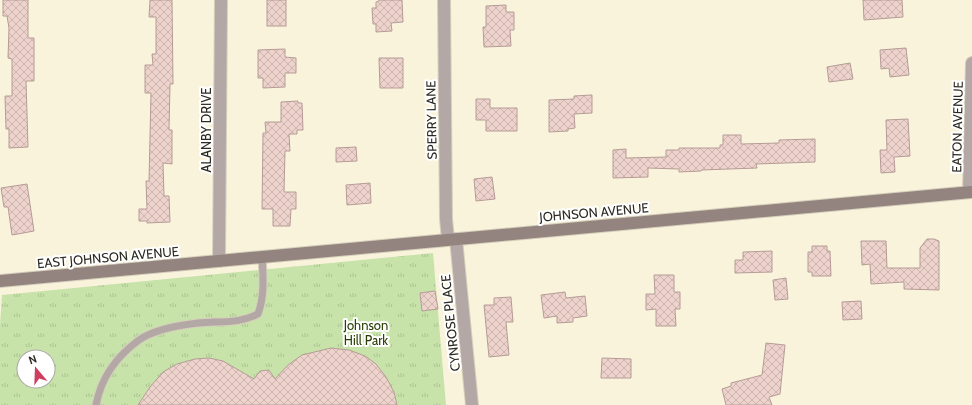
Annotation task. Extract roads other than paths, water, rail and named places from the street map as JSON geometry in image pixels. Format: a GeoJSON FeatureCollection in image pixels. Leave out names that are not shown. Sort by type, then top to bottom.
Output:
{"type":"FeatureCollection","features":[{"type":"Feature","properties":{"kind":"street","name":"ALANBY DRIVE"},"geometry":{"type":"LineString","coordinates":[[219,261],[221,0]]}},
{"type":"Feature","properties":{"kind":"street","name":"SPERRY LANE"},"geometry":{"type":"LineString","coordinates":[[444,0],[446,219],[452,239]]}},
{"type":"Feature","properties":{"kind":"street","name":"EATON AVENUE"},"geometry":{"type":"LineString","coordinates":[[971,192],[972,63]]}},
{"type":"Feature","properties":{"kind":"street","name":"JOHNSON AVENUE"},"geometry":{"type":"LineString","coordinates":[[219,261],[971,192]]}},
{"type":"Feature","properties":{"kind":"street","name":"CYNROSE PLACE"},"geometry":{"type":"LineString","coordinates":[[452,239],[472,405]]}},
{"type":"Feature","properties":{"kind":"street","name":"EAST JOHNSON AVENUE"},"geometry":{"type":"LineString","coordinates":[[0,281],[219,261]]}},
{"type":"Feature","properties":{"kind":"lane"},"geometry":{"type":"LineString","coordinates":[[96,405],[99,391],[114,362],[140,339],[166,329],[198,323],[238,321],[258,314],[263,290],[262,257]]}},
{"type":"Feature","properties":{"kind":"park label","name":"Johnson Hill Park"},"geometry":{"type":"Point","coordinates":[366,332]}}]}
